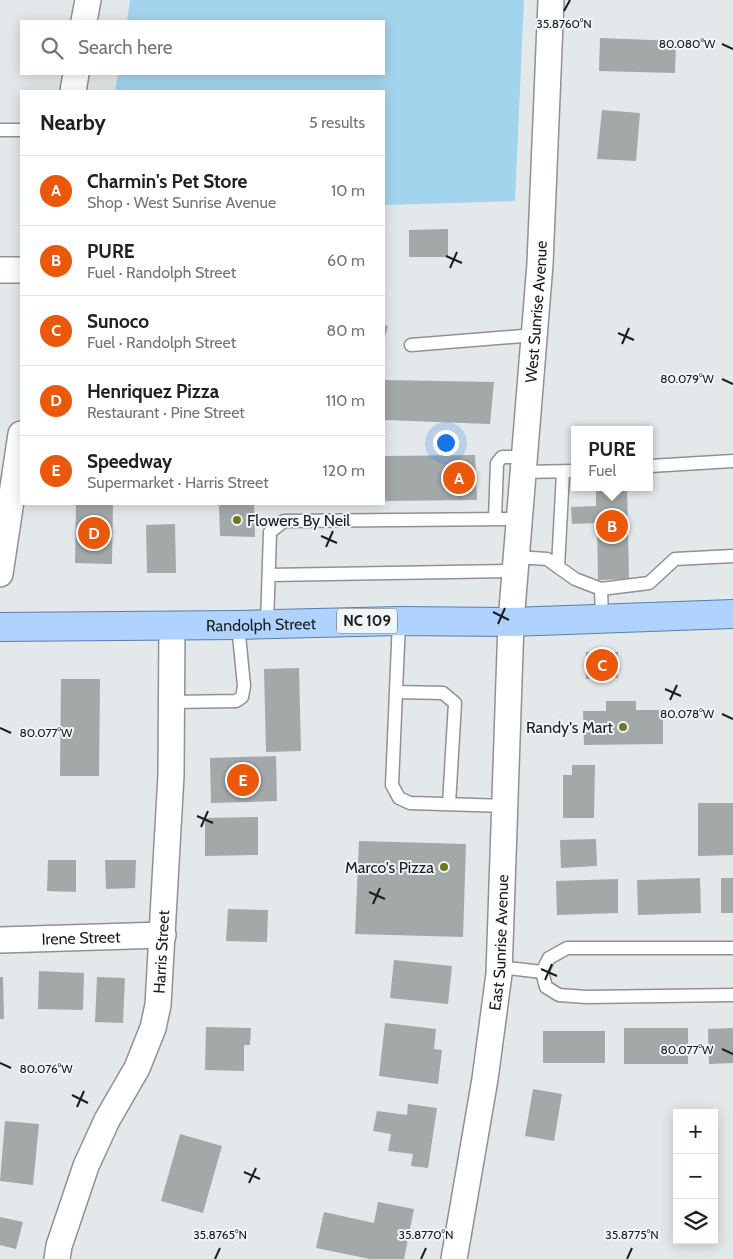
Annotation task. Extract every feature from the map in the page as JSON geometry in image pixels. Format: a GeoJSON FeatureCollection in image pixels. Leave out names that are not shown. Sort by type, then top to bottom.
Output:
{"type":"FeatureCollection","features":[{"type":"Feature","properties":{"kind":"main road","name":"Randolph Street"},"geometry":{"type":"LineString","coordinates":[[0,627],[238,626],[399,621],[511,622],[733,614]]}},
{"type":"Feature","properties":{"kind":"street"},"geometry":{"type":"LineString","coordinates":[[84,20],[88,0]]}},
{"type":"Feature","properties":{"kind":"street","name":"West Sunrise Avenue"},"geometry":{"type":"LineString","coordinates":[[511,622],[540,264],[551,0]]}},
{"type":"Feature","properties":{"kind":"street"},"geometry":{"type":"LineString","coordinates":[[73,90],[76,75]]}},
{"type":"Feature","properties":{"kind":"street"},"geometry":{"type":"LineString","coordinates":[[0,270],[20,270]]}},
{"type":"Feature","properties":{"kind":"street"},"geometry":{"type":"LineString","coordinates":[[0,574],[20,441]]}},
{"type":"Feature","properties":{"kind":"street","name":"East Sunrise Avenue"},"geometry":{"type":"LineString","coordinates":[[454,1259],[485,1079],[500,967],[511,622]]}},
{"type":"Feature","properties":{"kind":"street","name":"Harris Street"},"geometry":{"type":"LineString","coordinates":[[57,1259],[59,1246],[86,1166],[107,1120],[137,1068],[153,1028],[158,1005],[172,775],[172,625]]}},
{"type":"Feature","properties":{"kind":"street","name":"Irene Street"},"geometry":{"type":"LineString","coordinates":[[0,940],[163,935]]}},
{"type":"Feature","properties":{"kind":"lane"},"geometry":{"type":"LineString","coordinates":[[0,130],[20,130]]}},
{"type":"Feature","properties":{"kind":"lane"},"geometry":{"type":"LineString","coordinates":[[411,345],[535,335]]}},
{"type":"Feature","properties":{"kind":"lane"},"geometry":{"type":"LineString","coordinates":[[495,519],[497,463],[502,457],[524,465],[569,471],[558,567]]}},
{"type":"Feature","properties":{"kind":"lane"},"geometry":{"type":"LineString","coordinates":[[653,466],[733,461]]}},
{"type":"Feature","properties":{"kind":"lane"},"geometry":{"type":"LineString","coordinates":[[267,624],[270,532],[284,521],[519,519]]}},
{"type":"Feature","properties":{"kind":"lane"},"geometry":{"type":"LineString","coordinates":[[269,575],[516,564],[547,559],[575,579],[601,588],[649,583],[675,559],[733,556]]}},
{"type":"Feature","properties":{"kind":"lane"},"geometry":{"type":"LineString","coordinates":[[601,588],[602,618]]}},
{"type":"Feature","properties":{"kind":"lane"},"geometry":{"type":"LineString","coordinates":[[399,621],[392,785],[399,798],[410,804],[506,806]]}},
{"type":"Feature","properties":{"kind":"lane"},"geometry":{"type":"LineString","coordinates":[[172,702],[236,701],[242,696],[244,686],[238,626]]}},
{"type":"Feature","properties":{"kind":"lane"},"geometry":{"type":"LineString","coordinates":[[396,692],[443,693],[455,703],[449,804]]}},
{"type":"Feature","properties":{"kind":"lane"},"geometry":{"type":"LineString","coordinates":[[733,948],[567,948],[549,958],[542,972],[546,987],[559,995],[586,997],[733,995]]}},
{"type":"Feature","properties":{"kind":"lane"},"geometry":{"type":"LineString","coordinates":[[500,967],[542,972]]}},
{"type":"Feature","properties":{"kind":"shaded area"},"geometry":{"type":"Polygon","coordinates":[[[130,0],[524,0],[515,201],[385,205],[385,90],[115,90],[118,75],[385,75],[385,20],[127,20],[130,0]]]}},
{"type":"Feature","properties":{"kind":"building"},"geometry":{"type":"Polygon","coordinates":[[[600,38],[676,41],[675,73],[599,71],[600,38]]]}},
{"type":"Feature","properties":{"kind":"building"},"geometry":{"type":"Polygon","coordinates":[[[602,110],[640,113],[636,161],[597,159],[602,110]]]}},
{"type":"Feature","properties":{"kind":"building"},"geometry":{"type":"Polygon","coordinates":[[[448,229],[448,257],[409,257],[409,230],[448,229]]]}},
{"type":"Feature","properties":{"kind":"building"},"geometry":{"type":"Polygon","coordinates":[[[385,325],[388,326],[385,337],[385,325]]]}},
{"type":"Feature","properties":{"kind":"building"},"geometry":{"type":"Polygon","coordinates":[[[385,380],[494,382],[490,424],[385,420],[385,380]]]}},
{"type":"Feature","properties":{"kind":"building"},"geometry":{"type":"Polygon","coordinates":[[[475,455],[477,500],[385,501],[385,456],[475,455]]]}},
{"type":"Feature","properties":{"kind":"building"},"geometry":{"type":"Polygon","coordinates":[[[596,491],[627,491],[629,579],[598,580],[597,523],[572,524],[571,507],[596,506],[596,491]]]}},
{"type":"Feature","properties":{"kind":"building"},"geometry":{"type":"Polygon","coordinates":[[[76,505],[113,505],[112,564],[75,563],[76,505]]]}},
{"type":"Feature","properties":{"kind":"building","name":"Flowers By Neil"},"geometry":{"type":"Polygon","coordinates":[[[219,505],[254,505],[255,537],[220,536],[219,505]]]}},
{"type":"Feature","properties":{"kind":"building"},"geometry":{"type":"Polygon","coordinates":[[[175,524],[176,573],[147,573],[146,525],[175,524]]]}},
{"type":"Feature","properties":{"kind":"building"},"geometry":{"type":"Polygon","coordinates":[[[586,652],[618,652],[618,678],[586,679],[586,652]]]}},
{"type":"Feature","properties":{"kind":"building"},"geometry":{"type":"Polygon","coordinates":[[[299,668],[301,751],[266,752],[264,669],[299,668]]]}},
{"type":"Feature","properties":{"kind":"building"},"geometry":{"type":"Polygon","coordinates":[[[61,679],[100,679],[99,776],[60,776],[61,679]]]}},
{"type":"Feature","properties":{"kind":"building","name":"Randy's Mart"},"geometry":{"type":"Polygon","coordinates":[[[606,701],[636,701],[636,710],[663,710],[663,744],[584,745],[583,711],[606,711],[606,701]]]}},
{"type":"Feature","properties":{"kind":"building"},"geometry":{"type":"Polygon","coordinates":[[[276,756],[277,801],[211,803],[210,758],[276,756]]]}},
{"type":"Feature","properties":{"kind":"building"},"geometry":{"type":"Polygon","coordinates":[[[572,765],[595,765],[594,818],[563,818],[563,775],[572,775],[572,765]]]}},
{"type":"Feature","properties":{"kind":"building"},"geometry":{"type":"Polygon","coordinates":[[[698,803],[733,803],[733,855],[698,856],[698,803]]]}},
{"type":"Feature","properties":{"kind":"building"},"geometry":{"type":"Polygon","coordinates":[[[258,817],[258,855],[205,856],[205,818],[258,817]]]}},
{"type":"Feature","properties":{"kind":"building"},"geometry":{"type":"Polygon","coordinates":[[[596,839],[597,866],[561,868],[560,840],[596,839]]]}},
{"type":"Feature","properties":{"kind":"building"},"geometry":{"type":"Polygon","coordinates":[[[359,841],[466,844],[463,937],[355,934],[359,841]]]}},
{"type":"Feature","properties":{"kind":"building"},"geometry":{"type":"Polygon","coordinates":[[[48,860],[76,860],[76,892],[47,891],[48,860]]]}},
{"type":"Feature","properties":{"kind":"building"},"geometry":{"type":"Polygon","coordinates":[[[105,860],[136,860],[135,888],[106,889],[105,860]]]}},
{"type":"Feature","properties":{"kind":"building"},"geometry":{"type":"Polygon","coordinates":[[[700,878],[701,913],[638,915],[637,880],[700,878]]]}},
{"type":"Feature","properties":{"kind":"building"},"geometry":{"type":"Polygon","coordinates":[[[721,878],[733,878],[733,913],[721,913],[721,878]]]}},
{"type":"Feature","properties":{"kind":"building"},"geometry":{"type":"Polygon","coordinates":[[[618,879],[618,913],[557,915],[556,881],[618,879]]]}},
{"type":"Feature","properties":{"kind":"building"},"geometry":{"type":"Polygon","coordinates":[[[228,909],[268,910],[267,942],[226,941],[228,909]]]}},
{"type":"Feature","properties":{"kind":"building"},"geometry":{"type":"Polygon","coordinates":[[[394,960],[452,966],[448,1004],[390,998],[394,960]]]}},
{"type":"Feature","properties":{"kind":"building"},"geometry":{"type":"Polygon","coordinates":[[[39,971],[84,973],[83,1010],[38,1009],[39,971]]]}},
{"type":"Feature","properties":{"kind":"building"},"geometry":{"type":"Polygon","coordinates":[[[0,977],[3,977],[4,1019],[0,1019],[0,977]]]}},
{"type":"Feature","properties":{"kind":"building"},"geometry":{"type":"Polygon","coordinates":[[[97,977],[125,978],[123,1023],[95,1022],[97,977]]]}},
{"type":"Feature","properties":{"kind":"building"},"geometry":{"type":"Polygon","coordinates":[[[385,1023],[436,1029],[434,1049],[442,1050],[438,1084],[379,1076],[385,1023]]]}},
{"type":"Feature","properties":{"kind":"building"},"geometry":{"type":"Polygon","coordinates":[[[206,1027],[251,1028],[250,1045],[244,1045],[244,1071],[205,1070],[206,1027]]]}},
{"type":"Feature","properties":{"kind":"building"},"geometry":{"type":"Polygon","coordinates":[[[624,1028],[688,1028],[688,1064],[624,1064],[624,1028]]]}},
{"type":"Feature","properties":{"kind":"building"},"geometry":{"type":"Polygon","coordinates":[[[733,1028],[733,1063],[709,1064],[708,1029],[733,1028]]]}},
{"type":"Feature","properties":{"kind":"building"},"geometry":{"type":"Polygon","coordinates":[[[543,1031],[605,1031],[605,1063],[543,1063],[543,1031]]]}},
{"type":"Feature","properties":{"kind":"building"},"geometry":{"type":"Polygon","coordinates":[[[533,1089],[562,1094],[554,1141],[525,1136],[533,1089]]]}},
{"type":"Feature","properties":{"kind":"building"},"geometry":{"type":"Polygon","coordinates":[[[408,1104],[437,1108],[428,1168],[411,1166],[413,1154],[388,1151],[391,1134],[373,1131],[377,1111],[407,1115],[408,1104]]]}},
{"type":"Feature","properties":{"kind":"building"},"geometry":{"type":"Polygon","coordinates":[[[5,1121],[39,1124],[33,1185],[0,1181],[5,1121]]]}},
{"type":"Feature","properties":{"kind":"building"},"geometry":{"type":"Polygon","coordinates":[[[180,1134],[222,1146],[203,1213],[161,1201],[180,1134]]]}},
{"type":"Feature","properties":{"kind":"building"},"geometry":{"type":"Polygon","coordinates":[[[378,1202],[414,1209],[404,1259],[370,1259],[316,1248],[324,1212],[374,1223],[378,1202]]]}},
{"type":"Feature","properties":{"kind":"building"},"geometry":{"type":"Polygon","coordinates":[[[0,1217],[23,1222],[16,1249],[0,1245],[0,1217]]]}},
{"type":"Feature","properties":{"kind":"place","name":"Charmin's Pet Store"},"geometry":{"type":"Point","coordinates":[459,478]}},
{"type":"Feature","properties":{"kind":"place","name":"Flowers By Neil"},"geometry":{"type":"Point","coordinates":[237,520]}},
{"type":"Feature","properties":{"kind":"place","name":"PURE"},"geometry":{"type":"Point","coordinates":[612,526]}},
{"type":"Feature","properties":{"kind":"place","name":"Henriquez Pizza"},"geometry":{"type":"Point","coordinates":[94,533]}},
{"type":"Feature","properties":{"kind":"place","name":"Sunoco"},"geometry":{"type":"Point","coordinates":[602,665]}},
{"type":"Feature","properties":{"kind":"place","name":"Randy's Mart"},"geometry":{"type":"Point","coordinates":[623,727]}},
{"type":"Feature","properties":{"kind":"place","name":"Speedway"},"geometry":{"type":"Point","coordinates":[243,780]}},
{"type":"Feature","properties":{"kind":"place","name":"Marco's Pizza"},"geometry":{"type":"Point","coordinates":[444,867]}}]}
